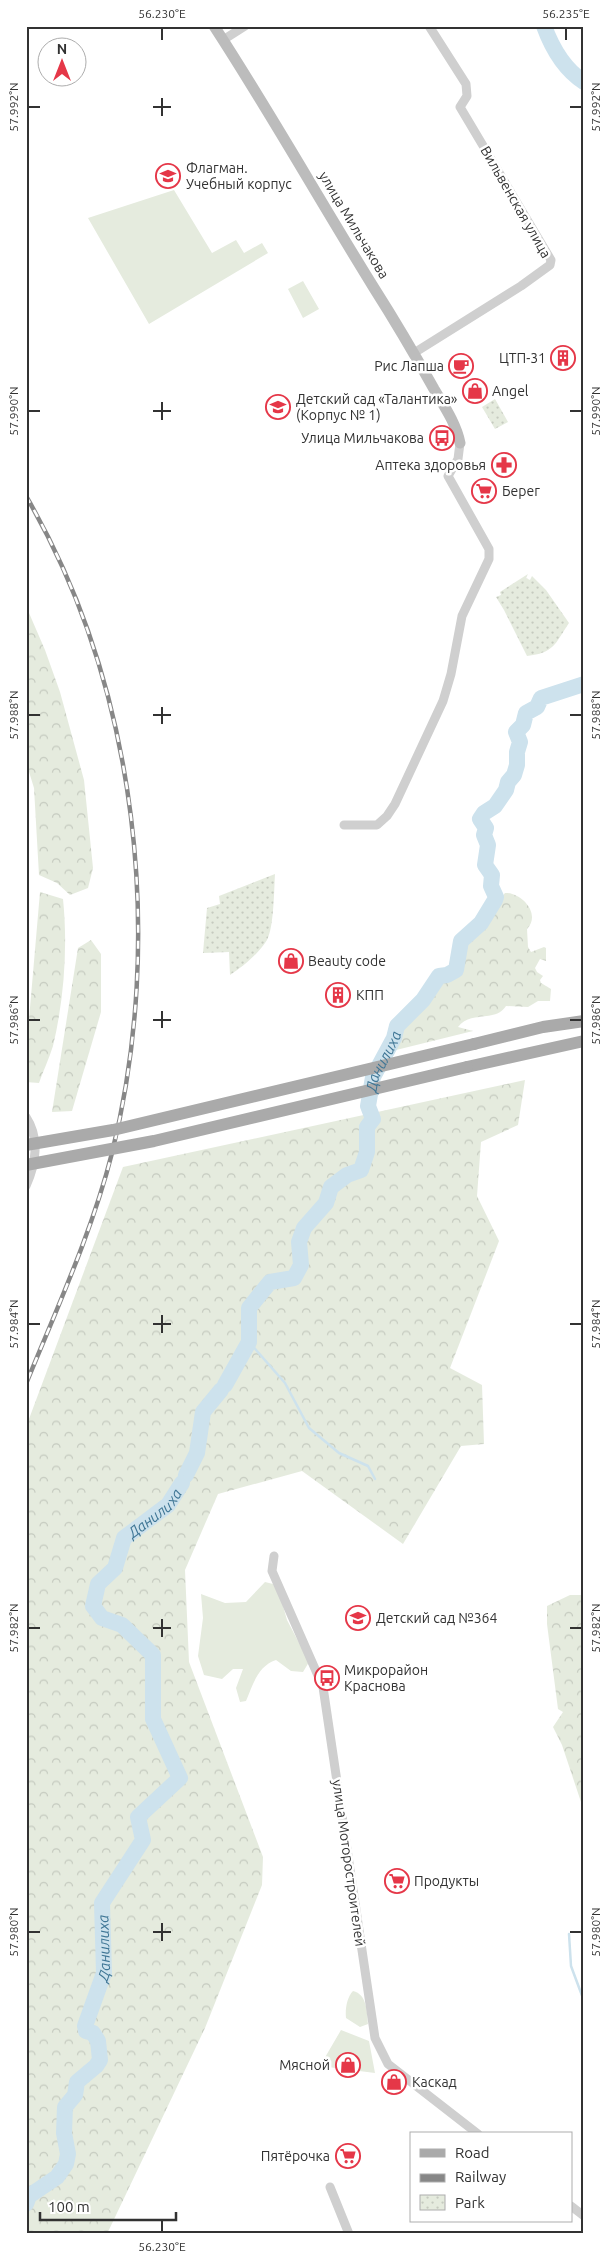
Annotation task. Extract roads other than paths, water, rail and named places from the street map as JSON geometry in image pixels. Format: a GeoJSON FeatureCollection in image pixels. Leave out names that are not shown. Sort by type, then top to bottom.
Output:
{"type":"FeatureCollection","features":[{"type":"Feature","properties":{"kind":"main road"},"geometry":{"type":"LineString","coordinates":[[26,1145],[122,1128],[543,1027],[584,1021]]}},
{"type":"Feature","properties":{"kind":"main road"},"geometry":{"type":"LineString","coordinates":[[26,1165],[154,1141],[584,1041]]}},
{"type":"Feature","properties":{"kind":"street","name":"улица Мильчакова"},"geometry":{"type":"LineString","coordinates":[[214,26],[279,133],[310,179],[337,228],[414,353],[451,418],[460,443]]}},
{"type":"Feature","properties":{"kind":"street"},"geometry":{"type":"LineString","coordinates":[[223,40],[244,26]]}},
{"type":"Feature","properties":{"kind":"street","name":"Вильвенская улица"},"geometry":{"type":"LineString","coordinates":[[414,353],[521,286],[550,266],[551,260],[460,107],[467,96],[466,84],[429,26]]}},
{"type":"Feature","properties":{"kind":"street"},"geometry":{"type":"LineString","coordinates":[[344,825],[377,825],[395,804],[443,701],[451,674],[462,616],[489,559],[488,549],[448,476],[458,459],[460,443]]}},
{"type":"Feature","properties":{"kind":"street"},"geometry":{"type":"LineString","coordinates":[[26,1117],[33,1129],[35,1144],[34,1159],[26,1186]]}},
{"type":"Feature","properties":{"kind":"street","name":"улица Моторостроителей"},"geometry":{"type":"LineString","coordinates":[[274,1556],[272,1571],[324,1687],[375,2038],[388,2064],[475,2132]]}},
{"type":"Feature","properties":{"kind":"street"},"geometry":{"type":"LineString","coordinates":[[330,2187],[349,2234]]}},
{"type":"Feature","properties":{"kind":"street"},"geometry":{"type":"LineString","coordinates":[[572,2207],[584,2216]]}},
{"type":"Feature","properties":{"kind":"waterway","name":"Данилиха"},"geometry":{"type":"LineString","coordinates":[[544,26],[560,57],[570,71],[584,82]]}},
{"type":"Feature","properties":{"kind":"waterway","name":"Данилиха"},"geometry":{"type":"LineString","coordinates":[[225,1385],[249,1342],[249,1308],[270,1282],[294,1278],[301,1265],[299,1242],[304,1228],[326,1203],[331,1187],[347,1175],[361,1170],[367,1152],[367,1127],[373,1119],[368,1106],[373,1077],[394,1038],[397,1026],[423,1000],[439,976],[447,975],[456,970],[461,941],[481,923],[495,900],[496,897],[491,886],[492,875],[485,865],[488,845],[484,835],[486,828],[480,819],[484,813],[495,806],[514,775],[520,742],[516,732],[523,725],[526,713],[537,707],[541,698],[584,684]]}},
{"type":"Feature","properties":{"kind":"waterway"},"geometry":{"type":"LineString","coordinates":[[249,1342],[285,1383],[309,1428],[339,1453],[368,1466],[375,1479]]}},
{"type":"Feature","properties":{"kind":"waterway","name":"Данилиха"},"geometry":{"type":"LineString","coordinates":[[186,1475],[197,1453],[203,1412],[221,1390]]}},
{"type":"Feature","properties":{"kind":"waterway","name":"Данилиха"},"geometry":{"type":"LineString","coordinates":[[26,2204],[29,2196],[57,2177],[66,2164],[68,2154],[64,2133],[65,2107],[75,2095],[77,2082],[96,2066],[100,2060],[98,2041],[93,2033],[86,2031],[85,2026],[104,1973],[102,1903],[143,1840],[138,1817],[180,1778],[153,1719],[153,1655],[122,1625],[102,1618],[93,1606],[98,1584],[115,1568],[124,1538],[168,1505],[182,1483]]}},
{"type":"Feature","properties":{"kind":"waterway"},"geometry":{"type":"LineString","coordinates":[[569,1934],[571,1966],[584,2001]]}},
{"type":"Feature","properties":{"kind":"railway"},"geometry":{"type":"LineString","coordinates":[[26,496],[64,571],[94,650],[116,732],[131,816],[138,902],[137,987],[128,1071],[112,1153],[84,1241],[26,1384]]}},
{"type":"Feature","properties":{"kind":"place","name":"Флагман. Учебный корпус"},"geometry":{"type":"Point","coordinates":[168,176]}},
{"type":"Feature","properties":{"kind":"place","name":"ЦТП-31"},"geometry":{"type":"Point","coordinates":[563,358]}},
{"type":"Feature","properties":{"kind":"place","name":"Рис Лапша"},"geometry":{"type":"Point","coordinates":[461,366]}},
{"type":"Feature","properties":{"kind":"place","name":"Angel"},"geometry":{"type":"Point","coordinates":[475,391]}},
{"type":"Feature","properties":{"kind":"place","name":"Детский сад «Талантика» (Корпус № 1)"},"geometry":{"type":"Point","coordinates":[278,407]}},
{"type":"Feature","properties":{"kind":"place","name":"Улица Мильчакова"},"geometry":{"type":"Point","coordinates":[442,438]}},
{"type":"Feature","properties":{"kind":"place","name":"Аптека здоровья"},"geometry":{"type":"Point","coordinates":[504,465]}},
{"type":"Feature","properties":{"kind":"place","name":"Берег"},"geometry":{"type":"Point","coordinates":[484,491]}},
{"type":"Feature","properties":{"kind":"place","name":"Beauty code"},"geometry":{"type":"Point","coordinates":[291,961]}},
{"type":"Feature","properties":{"kind":"place","name":"КПП"},"geometry":{"type":"Point","coordinates":[338,995]}},
{"type":"Feature","properties":{"kind":"place","name":"Детский сад №364"},"geometry":{"type":"Point","coordinates":[358,1618]}},
{"type":"Feature","properties":{"kind":"place","name":"Микрорайон Краснова"},"geometry":{"type":"Point","coordinates":[327,1678]}},
{"type":"Feature","properties":{"kind":"place","name":"Продукты"},"geometry":{"type":"Point","coordinates":[397,1881]}},
{"type":"Feature","properties":{"kind":"place","name":"Мясной"},"geometry":{"type":"Point","coordinates":[348,2065]}},
{"type":"Feature","properties":{"kind":"place","name":"Каскад"},"geometry":{"type":"Point","coordinates":[394,2082]}},
{"type":"Feature","properties":{"kind":"place","name":"Пятёрочка"},"geometry":{"type":"Point","coordinates":[348,2156]}}]}
